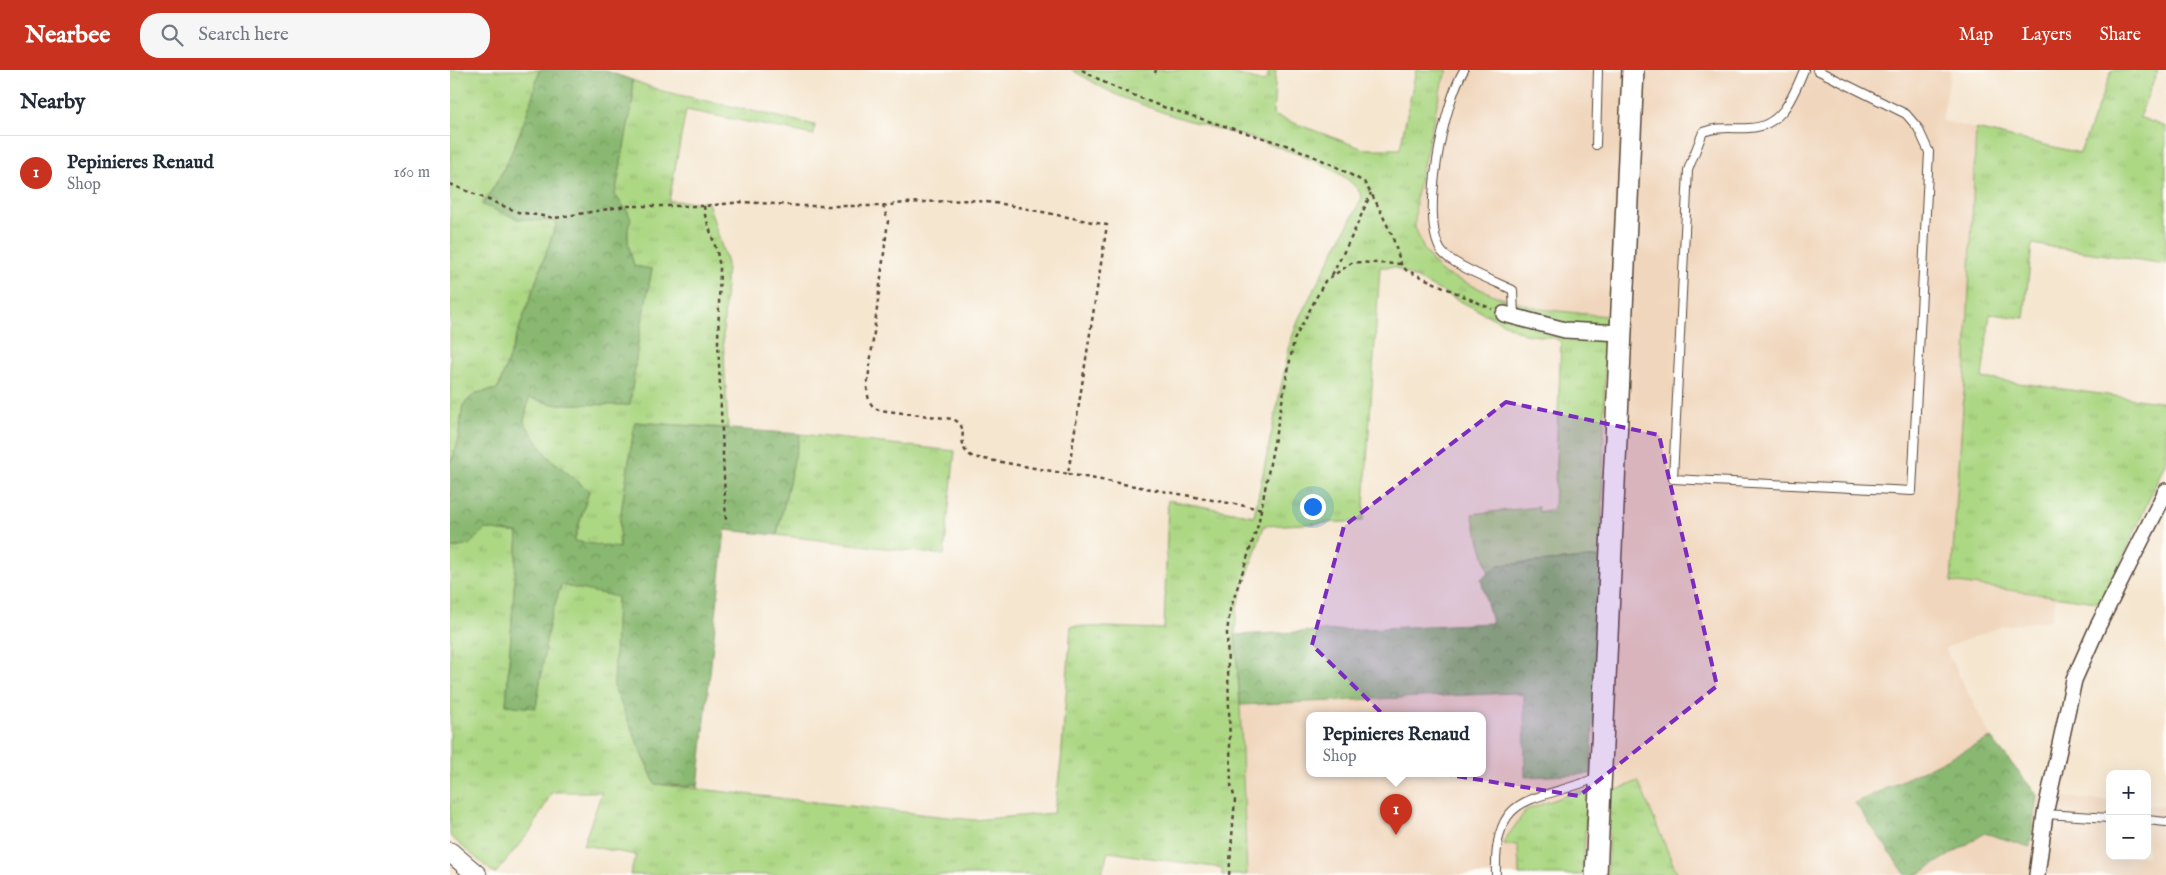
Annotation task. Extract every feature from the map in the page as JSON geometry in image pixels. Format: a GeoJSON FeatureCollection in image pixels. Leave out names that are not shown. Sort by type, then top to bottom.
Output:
{"type":"FeatureCollection","features":[{"type":"Feature","properties":{"kind":"main road"},"geometry":{"type":"LineString","coordinates":[[1596,875],[1633,70]]}},
{"type":"Feature","properties":{"kind":"street"},"geometry":{"type":"LineString","coordinates":[[1509,315],[1565,330],[1621,333]]}},
{"type":"Feature","properties":{"kind":"street"},"geometry":{"type":"LineString","coordinates":[[2037,875],[2045,814],[2074,680],[2098,626],[2166,491]]}},
{"type":"Feature","properties":{"kind":"street"},"geometry":{"type":"LineString","coordinates":[[450,852],[477,875]]}},
{"type":"Feature","properties":{"kind":"lane"},"geometry":{"type":"LineString","coordinates":[[1464,70],[1446,115],[1434,182],[1432,214],[1435,239],[1443,253],[1454,262],[1513,290],[1509,315]]}},
{"type":"Feature","properties":{"kind":"lane"},"geometry":{"type":"LineString","coordinates":[[1596,145],[1598,70]]}},
{"type":"Feature","properties":{"kind":"lane"},"geometry":{"type":"LineString","coordinates":[[1804,70],[1791,98],[1778,118],[1764,126],[1750,128],[1716,127],[1703,132],[1688,170],[1673,479],[1912,491],[1929,152],[1918,128],[1906,114],[1817,70]]}},
{"type":"Feature","properties":{"kind":"lane"},"geometry":{"type":"LineString","coordinates":[[1496,875],[1496,856],[1500,830],[1511,811],[1525,800],[1600,776]]}},
{"type":"Feature","properties":{"kind":"lane"},"geometry":{"type":"LineString","coordinates":[[2045,814],[2106,818]]}},
{"type":"Feature","properties":{"kind":"lane"},"geometry":{"type":"LineString","coordinates":[[2151,820],[2166,822]]}},
{"type":"Feature","properties":{"kind":"path"},"geometry":{"type":"LineString","coordinates":[[1082,70],[1109,85],[1160,106],[1292,147],[1333,165],[1364,182],[1392,235],[1401,264],[1406,270],[1509,315]]}},
{"type":"Feature","properties":{"kind":"path"},"geometry":{"type":"LineString","coordinates":[[450,184],[518,212],[556,218],[626,206],[704,206],[743,202],[804,206],[883,206],[904,203],[970,200],[1002,204],[1107,225],[1068,474]]}},
{"type":"Feature","properties":{"kind":"path"},"geometry":{"type":"LineString","coordinates":[[1331,276],[1371,194]]}},
{"type":"Feature","properties":{"kind":"path"},"geometry":{"type":"LineString","coordinates":[[704,206],[720,267],[718,342],[726,522]]}},
{"type":"Feature","properties":{"kind":"path"},"geometry":{"type":"LineString","coordinates":[[883,206],[888,221],[867,388],[873,408],[958,421],[963,431],[962,448],[973,457],[1262,509]]}},
{"type":"Feature","properties":{"kind":"path"},"geometry":{"type":"LineString","coordinates":[[1229,875],[1235,800],[1231,785],[1227,632],[1230,610],[1262,509],[1294,340],[1325,280],[1353,262],[1401,264]]}},
{"type":"Feature","properties":{"kind":"highlighted area"},"geometry":{"type":"Polygon","coordinates":[[[1506,402],[1659,435],[1717,686],[1579,796],[1444,774],[1312,645],[1344,526],[1506,402]]]}},
{"type":"Feature","properties":{"kind":"shaded area"},"geometry":{"type":"Polygon","coordinates":[[[1448,70],[1951,70],[1942,121],[1976,129],[1965,377],[1951,582],[2057,597],[2050,620],[2003,626],[1945,648],[1991,738],[1856,803],[1906,875],[1247,875],[1240,705],[1513,693],[1524,695],[1525,777],[1601,557],[1606,316],[1540,309],[1501,298],[1441,272],[1424,250],[1415,227],[1416,196],[1442,83],[1448,70]]]}},
{"type":"Feature","properties":{"kind":"shaded area"},"geometry":{"type":"Polygon","coordinates":[[[2037,795],[2106,801],[2106,860],[2151,860],[2151,805],[2166,806],[2166,875],[1917,875],[1985,833],[2029,846],[2037,795]]]}},
{"type":"Feature","properties":{"kind":"green space"},"geometry":{"type":"Polygon","coordinates":[[[450,70],[539,70],[517,140],[500,175],[482,204],[518,219],[557,221],[498,389],[476,393],[463,405],[457,446],[450,464],[450,70]]]}},
{"type":"Feature","properties":{"kind":"green space"},"geometry":{"type":"Polygon","coordinates":[[[539,70],[604,70],[632,80],[633,99],[615,195],[631,219],[628,237],[634,266],[652,269],[638,343],[630,405],[553,404],[529,398],[524,422],[547,456],[589,491],[574,541],[619,548],[620,519],[635,422],[800,434],[777,535],[725,530],[698,787],[655,784],[614,687],[617,597],[561,585],[549,623],[536,708],[506,705],[518,533],[485,529],[469,545],[450,549],[450,464],[457,446],[463,405],[476,393],[498,389],[557,222],[519,219],[482,205],[500,176],[517,140],[539,70]]]}},
{"type":"Feature","properties":{"kind":"green space"},"geometry":{"type":"Polygon","coordinates":[[[1072,70],[1223,70],[1263,82],[1267,79],[1269,70],[1276,70],[1273,115],[1364,149],[1400,149],[1416,70],[1448,70],[1442,83],[1416,196],[1415,227],[1424,250],[1441,272],[1501,298],[1540,309],[1606,316],[1601,557],[1499,565],[1489,573],[1472,514],[1538,507],[1539,512],[1554,509],[1561,342],[1555,338],[1524,334],[1394,267],[1380,267],[1363,521],[1264,526],[1237,606],[1235,635],[1247,875],[1222,875],[1222,868],[1108,852],[1101,875],[630,875],[636,855],[583,845],[602,792],[552,792],[531,830],[495,874],[450,836],[450,549],[469,545],[485,529],[518,533],[506,705],[536,708],[549,623],[561,585],[617,596],[614,687],[655,784],[974,820],[1054,813],[1061,762],[1071,626],[1164,629],[1168,500],[1254,516],[1291,340],[1300,316],[1362,198],[1352,184],[1334,171],[1309,159],[1127,99],[1099,86],[1072,70]]]}},
{"type":"Feature","properties":{"kind":"green space"},"geometry":{"type":"Polygon","coordinates":[[[2112,70],[2158,70],[2139,117],[2166,127],[2166,264],[2032,244],[2024,318],[1990,314],[1982,378],[2166,403],[2166,461],[2103,603],[1951,582],[1965,377],[1976,129],[2080,153],[2112,70]]]}},
{"type":"Feature","properties":{"kind":"green space"},"geometry":{"type":"Polygon","coordinates":[[[632,80],[662,91],[815,125],[814,135],[686,110],[669,201],[708,202],[727,264],[723,337],[728,428],[635,422],[620,519],[619,549],[574,542],[589,491],[547,456],[524,422],[529,397],[553,404],[630,405],[638,343],[652,269],[634,266],[628,243],[628,212],[615,195],[633,99],[632,80]]]}},
{"type":"Feature","properties":{"kind":"green space"},"geometry":{"type":"Polygon","coordinates":[[[800,434],[955,451],[944,555],[777,535],[800,434]]]}},
{"type":"Feature","properties":{"kind":"green space"},"geometry":{"type":"Polygon","coordinates":[[[1601,557],[1591,774],[1525,777],[1524,695],[1513,693],[1240,705],[1235,635],[1492,623],[1481,579],[1499,565],[1601,557]]]}},
{"type":"Feature","properties":{"kind":"green space"},"geometry":{"type":"Polygon","coordinates":[[[1991,738],[2037,795],[2030,847],[1985,833],[1917,875],[1906,875],[1855,803],[1991,738]]]}},
{"type":"Feature","properties":{"kind":"green space"},"geometry":{"type":"Polygon","coordinates":[[[1638,781],[1677,875],[1607,875],[1610,793],[1638,781]]]}},
{"type":"Feature","properties":{"kind":"green space"},"geometry":{"type":"Polygon","coordinates":[[[1576,792],[1587,792],[1583,875],[1519,875],[1518,845],[1505,845],[1505,840],[1526,810],[1576,792]]]}},
{"type":"Feature","properties":{"kind":"place","name":"Pepinieres Renaud"},"geometry":{"type":"Point","coordinates":[1396,835]}}]}
